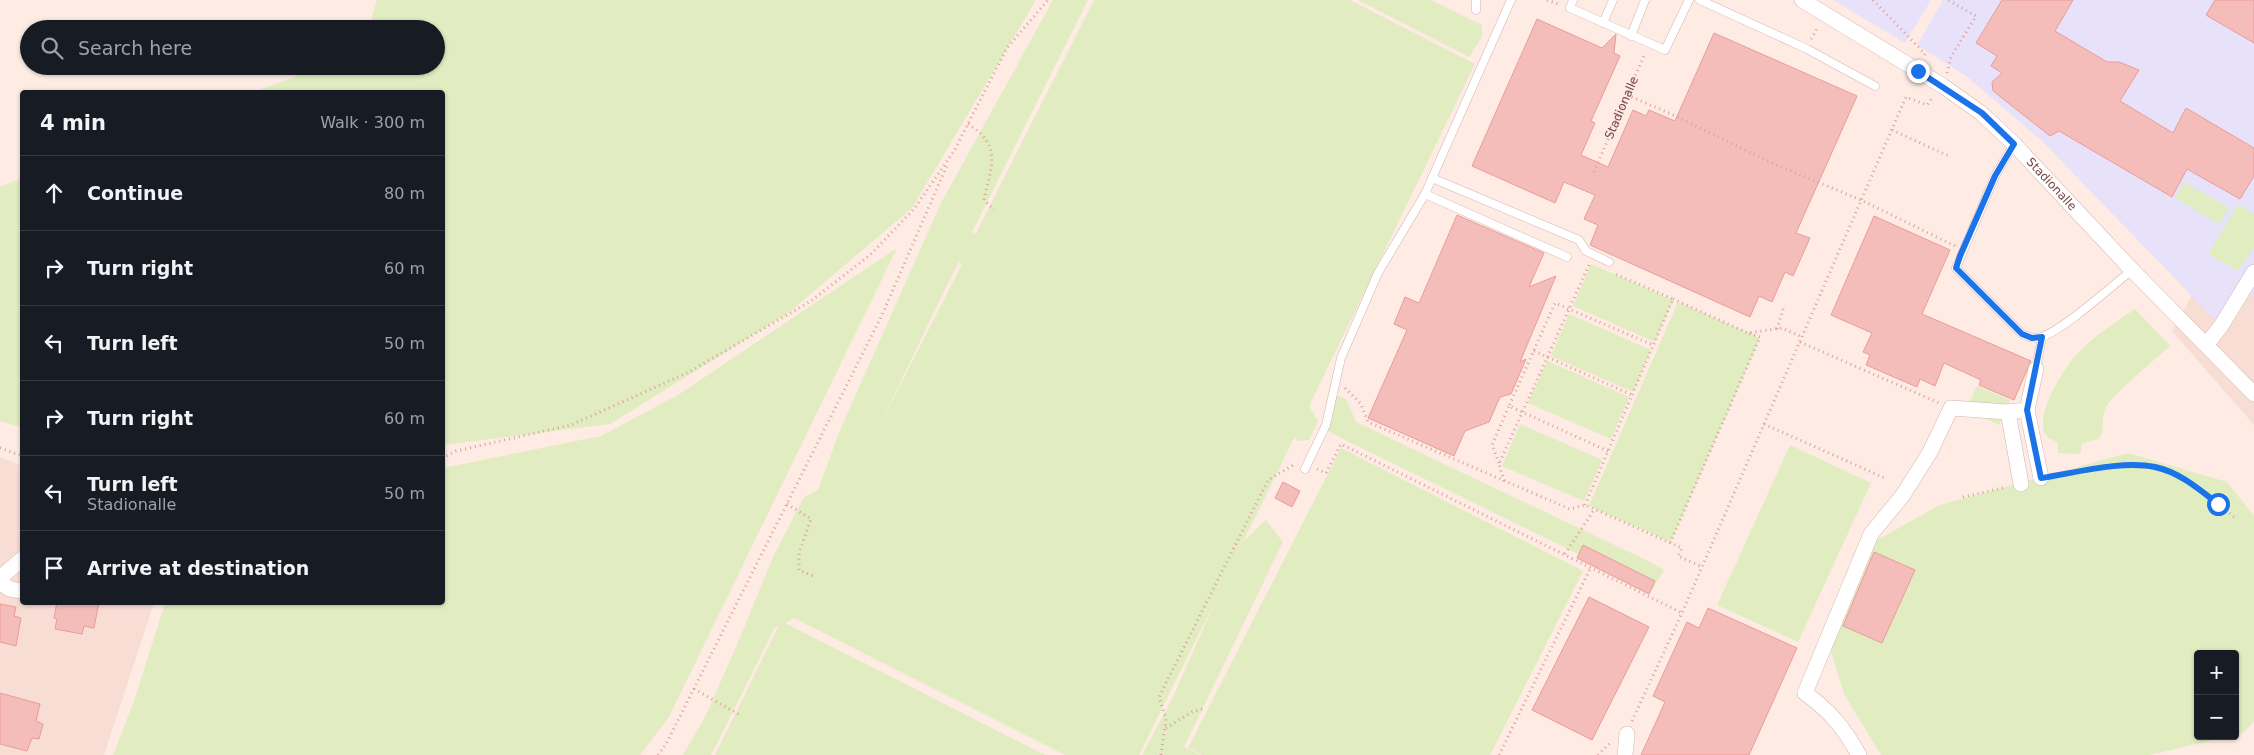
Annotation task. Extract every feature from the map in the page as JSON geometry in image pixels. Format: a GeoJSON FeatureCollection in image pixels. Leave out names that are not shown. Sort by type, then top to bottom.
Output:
{"type":"FeatureCollection","features":[{"type":"Feature","properties":{"kind":"street","name":"Stadionalle"},"geometry":{"type":"LineString","coordinates":[[1802,0],[1943,86],[1982,113],[2254,394]]}},
{"type":"Feature","properties":{"kind":"street"},"geometry":{"type":"LineString","coordinates":[[2206,346],[2221,326],[2254,272]]}},
{"type":"Feature","properties":{"kind":"street"},"geometry":{"type":"LineString","coordinates":[[2036,369],[2027,410],[2041,478]]}},
{"type":"Feature","properties":{"kind":"street"},"geometry":{"type":"LineString","coordinates":[[1860,755],[1829,711],[1805,694],[1871,534],[1907,488],[1930,452],[1951,408],[2008,412],[2027,410]]}},
{"type":"Feature","properties":{"kind":"street"},"geometry":{"type":"LineString","coordinates":[[2008,412],[2021,484]]}},
{"type":"Feature","properties":{"kind":"street"},"geometry":{"type":"LineString","coordinates":[[0,578],[20,561]]}},
{"type":"Feature","properties":{"kind":"street"},"geometry":{"type":"LineString","coordinates":[[0,583],[10,589],[20,591]]}},
{"type":"Feature","properties":{"kind":"street"},"geometry":{"type":"LineString","coordinates":[[1625,755],[1626,734]]}},
{"type":"Feature","properties":{"kind":"lane"},"geometry":{"type":"LineString","coordinates":[[1476,0],[1476,10]]}},
{"type":"Feature","properties":{"kind":"lane"},"geometry":{"type":"LineString","coordinates":[[1306,467],[1326,425],[1341,358],[1378,273],[1425,194],[1511,0]]}},
{"type":"Feature","properties":{"kind":"lane"},"geometry":{"type":"LineString","coordinates":[[1574,0],[1570,8],[1630,36],[1666,50],[1689,0]]}},
{"type":"Feature","properties":{"kind":"lane"},"geometry":{"type":"LineString","coordinates":[[1603,23],[1614,0]]}},
{"type":"Feature","properties":{"kind":"lane"},"geometry":{"type":"LineString","coordinates":[[1630,36],[1646,0]]}},
{"type":"Feature","properties":{"kind":"lane"},"geometry":{"type":"LineString","coordinates":[[1700,0],[1807,49],[1875,86]]}},
{"type":"Feature","properties":{"kind":"lane"},"geometry":{"type":"LineString","coordinates":[[2014,144],[1995,176],[1962,250],[1956,268],[2022,334],[2032,338],[2042,337],[2068,321],[2132,270]]}},
{"type":"Feature","properties":{"kind":"lane"},"geometry":{"type":"LineString","coordinates":[[1432,178],[1579,240],[1586,251],[1608,266]]}},
{"type":"Feature","properties":{"kind":"lane"},"geometry":{"type":"LineString","coordinates":[[1425,194],[1567,258]]}},
{"type":"Feature","properties":{"kind":"lane"},"geometry":{"type":"LineString","coordinates":[[2036,369],[2042,337]]}},
{"type":"Feature","properties":{"kind":"path"},"geometry":{"type":"LineString","coordinates":[[658,755],[694,689],[882,315],[951,156],[1007,48],[1048,0]]}},
{"type":"Feature","properties":{"kind":"path"},"geometry":{"type":"LineString","coordinates":[[1873,0],[1925,54],[1918,71]]}},
{"type":"Feature","properties":{"kind":"path"},"geometry":{"type":"LineString","coordinates":[[1949,0],[1976,16],[1951,57]]}},
{"type":"Feature","properties":{"kind":"path"},"geometry":{"type":"LineString","coordinates":[[1807,49],[1826,14]]}},
{"type":"Feature","properties":{"kind":"path","name":"Stadionalle"},"geometry":{"type":"LineString","coordinates":[[1594,172],[1649,44]]}},
{"type":"Feature","properties":{"kind":"path"},"geometry":{"type":"LineString","coordinates":[[1626,734],[1682,613],[1906,97],[1927,105],[1943,86]]}},
{"type":"Feature","properties":{"kind":"path"},"geometry":{"type":"LineString","coordinates":[[1627,95],[1669,113],[1774,164],[1861,200],[1962,250]]}},
{"type":"Feature","properties":{"kind":"path"},"geometry":{"type":"LineString","coordinates":[[968,124],[984,134],[993,156],[984,200],[994,210]]}},
{"type":"Feature","properties":{"kind":"path"},"geometry":{"type":"LineString","coordinates":[[1892,130],[1951,157]]}},
{"type":"Feature","properties":{"kind":"path"},"geometry":{"type":"LineString","coordinates":[[445,456],[456,451],[571,425],[688,372],[811,301],[870,255],[914,209],[951,156]]}},
{"type":"Feature","properties":{"kind":"path"},"geometry":{"type":"LineString","coordinates":[[1500,464],[1590,263],[1598,266]]}},
{"type":"Feature","properties":{"kind":"path"},"geometry":{"type":"LineString","coordinates":[[1608,266],[1673,299],[1760,337],[1670,543]]}},
{"type":"Feature","properties":{"kind":"path"},"geometry":{"type":"LineString","coordinates":[[1585,505],[1673,299]]}},
{"type":"Feature","properties":{"kind":"path"},"geometry":{"type":"LineString","coordinates":[[1504,482],[1500,464],[1492,445],[1555,303],[1653,346]]}},
{"type":"Feature","properties":{"kind":"path"},"geometry":{"type":"LineString","coordinates":[[1777,329],[1784,306]]}},
{"type":"Feature","properties":{"kind":"path"},"geometry":{"type":"LineString","coordinates":[[1748,333],[1782,328],[1802,337]]}},
{"type":"Feature","properties":{"kind":"path"},"geometry":{"type":"LineString","coordinates":[[1800,342],[1951,408]]}},
{"type":"Feature","properties":{"kind":"path"},"geometry":{"type":"LineString","coordinates":[[1534,351],[1632,395]]}},
{"type":"Feature","properties":{"kind":"path"},"geometry":{"type":"LineString","coordinates":[[1336,384],[1346,389],[1361,404],[1368,422],[1570,509],[1585,505],[1682,548],[1678,556],[1702,567]]}},
{"type":"Feature","properties":{"kind":"path"},"geometry":{"type":"LineString","coordinates":[[1509,406],[1608,451]]}},
{"type":"Feature","properties":{"kind":"path"},"geometry":{"type":"LineString","coordinates":[[1764,424],[1887,479]]}},
{"type":"Feature","properties":{"kind":"path"},"geometry":{"type":"LineString","coordinates":[[1306,467],[1326,473],[1341,444],[1682,613]]}},
{"type":"Feature","properties":{"kind":"path"},"geometry":{"type":"LineString","coordinates":[[0,448],[20,455]]}},
{"type":"Feature","properties":{"kind":"path"},"geometry":{"type":"LineString","coordinates":[[1161,755],[1166,718],[1159,697],[1268,480],[1311,456]]}},
{"type":"Feature","properties":{"kind":"path"},"geometry":{"type":"LineString","coordinates":[[2041,478],[2125,466],[2155,467],[2177,475],[2197,487],[2234,517]]}},
{"type":"Feature","properties":{"kind":"path"},"geometry":{"type":"LineString","coordinates":[[1963,497],[2021,484]]}},
{"type":"Feature","properties":{"kind":"path"},"geometry":{"type":"LineString","coordinates":[[787,504],[811,519],[799,554],[799,570],[813,576]]}},
{"type":"Feature","properties":{"kind":"path"},"geometry":{"type":"LineString","coordinates":[[1565,554],[1594,510]]}},
{"type":"Feature","properties":{"kind":"path"},"geometry":{"type":"LineString","coordinates":[[1499,755],[1591,567]]}},
{"type":"Feature","properties":{"kind":"path"},"geometry":{"type":"LineString","coordinates":[[694,689],[742,716]]}},
{"type":"Feature","properties":{"kind":"path"},"geometry":{"type":"LineString","coordinates":[[1166,728],[1192,712],[1203,709]]}},
{"type":"Feature","properties":{"kind":"shaded area"},"geometry":{"type":"Polygon","coordinates":[[[1833,0],[1931,0],[1905,43],[1833,0]]]}},
{"type":"Feature","properties":{"kind":"shaded area"},"geometry":{"type":"Polygon","coordinates":[[[1943,0],[2254,0],[2254,296],[2235,288],[2217,322],[2042,141],[1966,76],[1917,45],[1943,0]]]}},
{"type":"Feature","properties":{"kind":"shaded area"},"geometry":{"type":"Polygon","coordinates":[[[2254,183],[2254,425],[2172,331],[2254,183]]]}},
{"type":"Feature","properties":{"kind":"shaded area"},"geometry":{"type":"Polygon","coordinates":[[[0,457],[20,465],[20,605],[153,605],[104,755],[0,755],[0,457]]]}},
{"type":"Feature","properties":{"kind":"green space"},"geometry":{"type":"Polygon","coordinates":[[[377,0],[1036,0],[912,208],[787,314],[610,424],[445,445],[445,90],[258,90],[299,75],[445,75],[445,20],[371,20],[377,0]]]}},
{"type":"Feature","properties":{"kind":"green space"},"geometry":{"type":"Polygon","coordinates":[[[1053,0],[1088,0],[972,232],[975,235],[1094,0],[1350,0],[1475,64],[1309,406],[1318,421],[1309,440],[1297,441],[1295,436],[1243,542],[1266,520],[1283,542],[1184,747],[1200,755],[1142,755],[1173,697],[1218,595],[1139,755],[1065,755],[794,618],[785,623],[1045,755],[715,755],[779,625],[775,627],[711,755],[683,755],[705,717],[773,557],[804,497],[818,490],[840,430],[941,203],[1053,0]],[[959,262],[948,283],[877,431],[962,264],[959,262]]]}},
{"type":"Feature","properties":{"kind":"green space"},"geometry":{"type":"Polygon","coordinates":[[[1358,0],[1431,0],[1482,25],[1482,37],[1469,57],[1358,0]]]}},
{"type":"Feature","properties":{"kind":"green space"},"geometry":{"type":"Polygon","coordinates":[[[20,179],[20,426],[0,421],[0,187],[20,179]]]}},
{"type":"Feature","properties":{"kind":"green space"},"geometry":{"type":"Polygon","coordinates":[[[2184,182],[2229,208],[2219,224],[2175,198],[2184,182]]]}},
{"type":"Feature","properties":{"kind":"green space"},"geometry":{"type":"Polygon","coordinates":[[[2237,206],[2254,214],[2254,247],[2238,271],[2210,255],[2209,252],[2237,206]]]}},
{"type":"Feature","properties":{"kind":"green space"},"geometry":{"type":"Polygon","coordinates":[[[897,248],[669,717],[640,755],[113,755],[134,701],[164,605],[445,605],[445,468],[601,436],[678,395],[897,248]]]}},
{"type":"Feature","properties":{"kind":"green space"},"geometry":{"type":"Polygon","coordinates":[[[1591,264],[1673,300],[1655,342],[1573,306],[1591,264]]]}},
{"type":"Feature","properties":{"kind":"green space"},"geometry":{"type":"Polygon","coordinates":[[[1678,302],[1760,338],[1671,542],[1589,506],[1678,302]]]}},
{"type":"Feature","properties":{"kind":"green space"},"geometry":{"type":"Polygon","coordinates":[[[2135,309],[2170,346],[2109,403],[2105,409],[2102,432],[2099,439],[2082,443],[2080,454],[2058,453],[2058,443],[2048,438],[2045,434],[2043,423],[2054,387],[2069,364],[2083,348],[2135,309]]]}},
{"type":"Feature","properties":{"kind":"green space"},"geometry":{"type":"Polygon","coordinates":[[[1569,314],[1651,350],[1633,392],[1551,356],[1569,314]]]}},
{"type":"Feature","properties":{"kind":"green space"},"geometry":{"type":"Polygon","coordinates":[[[1547,361],[1629,397],[1611,439],[1528,403],[1547,361]]]}},
{"type":"Feature","properties":{"kind":"green space"},"geometry":{"type":"Polygon","coordinates":[[[1977,386],[2010,400],[1999,425],[1966,410],[1977,386]]]}},
{"type":"Feature","properties":{"kind":"green space"},"geometry":{"type":"Polygon","coordinates":[[[1331,393],[1346,399],[1356,422],[1664,570],[1652,590],[1326,430],[1331,393]]]}},
{"type":"Feature","properties":{"kind":"green space"},"geometry":{"type":"Polygon","coordinates":[[[1520,424],[1602,460],[1584,501],[1502,466],[1520,424]]]}},
{"type":"Feature","properties":{"kind":"green space"},"geometry":{"type":"Polygon","coordinates":[[[1790,445],[1871,483],[1798,642],[1717,605],[1790,445]]]}},
{"type":"Feature","properties":{"kind":"green space"},"geometry":{"type":"Polygon","coordinates":[[[1341,448],[1583,571],[1490,755],[1202,755],[1188,748],[1341,448]]]}},
{"type":"Feature","properties":{"kind":"green space"},"geometry":{"type":"Polygon","coordinates":[[[2128,453],[2227,482],[2254,516],[2254,721],[2243,733],[2239,734],[2239,650],[2194,650],[2194,740],[2213,740],[2150,755],[1881,755],[1844,694],[1828,642],[1870,544],[1940,505],[2128,453]]]}},
{"type":"Feature","properties":{"kind":"building"},"geometry":{"type":"Polygon","coordinates":[[[2002,0],[2073,0],[2055,31],[2107,62],[2119,62],[2139,70],[2120,101],[2173,133],[2186,108],[2254,148],[2254,176],[2240,199],[2187,169],[2172,197],[2059,131],[2050,136],[1993,91],[1992,82],[2002,73],[1991,66],[1997,56],[1976,43],[2002,0]]]}},
{"type":"Feature","properties":{"kind":"building"},"geometry":{"type":"Polygon","coordinates":[[[2215,0],[2254,0],[2254,43],[2206,15],[2215,0]]]}},
{"type":"Feature","properties":{"kind":"building"},"geometry":{"type":"Polygon","coordinates":[[[1537,19],[1602,48],[1616,34],[1614,53],[1620,56],[1591,121],[1595,123],[1581,155],[1608,167],[1633,110],[1646,116],[1649,110],[1675,121],[1714,33],[1857,96],[1796,233],[1810,238],[1793,276],[1785,272],[1772,302],[1759,296],[1750,317],[1590,245],[1598,225],[1584,219],[1595,195],[1564,182],[1555,203],[1472,166],[1537,19]]]}},
{"type":"Feature","properties":{"kind":"building"},"geometry":{"type":"Polygon","coordinates":[[[1457,215],[1544,253],[1529,287],[1556,276],[1520,362],[1526,359],[1511,394],[1500,397],[1489,422],[1465,431],[1454,456],[1368,418],[1407,330],[1394,324],[1405,297],[1419,303],[1457,215]]]}},
{"type":"Feature","properties":{"kind":"building"},"geometry":{"type":"Polygon","coordinates":[[[1874,216],[1950,250],[1922,314],[2031,361],[2014,400],[1979,385],[1981,380],[1944,363],[1935,386],[1920,379],[1917,387],[1866,365],[1870,355],[1863,352],[1872,333],[1831,315],[1874,216]]]}},
{"type":"Feature","properties":{"kind":"building"},"geometry":{"type":"Polygon","coordinates":[[[1283,482],[1300,491],[1292,507],[1275,498],[1283,482]]]}},
{"type":"Feature","properties":{"kind":"building"},"geometry":{"type":"Polygon","coordinates":[[[1583,545],[1655,581],[1649,594],[1577,558],[1583,545]]]}},
{"type":"Feature","properties":{"kind":"building"},"geometry":{"type":"Polygon","coordinates":[[[1874,552],[1915,570],[1882,643],[1843,626],[1874,552]]]}},
{"type":"Feature","properties":{"kind":"building"},"geometry":{"type":"Polygon","coordinates":[[[1589,597],[1649,627],[1592,740],[1532,710],[1589,597]]]}},
{"type":"Feature","properties":{"kind":"building"},"geometry":{"type":"Polygon","coordinates":[[[0,604],[16,607],[14,616],[21,618],[16,646],[0,642],[0,604]]]}},
{"type":"Feature","properties":{"kind":"building"},"geometry":{"type":"Polygon","coordinates":[[[56,605],[98,605],[94,628],[84,626],[82,634],[55,629],[57,619],[54,618],[56,605]]]}},
{"type":"Feature","properties":{"kind":"building"},"geometry":{"type":"Polygon","coordinates":[[[1708,608],[1797,648],[1749,755],[1641,755],[1665,702],[1653,696],[1687,622],[1699,628],[1708,608]]]}},
{"type":"Feature","properties":{"kind":"building"},"geometry":{"type":"Polygon","coordinates":[[[0,693],[40,704],[36,721],[43,724],[39,739],[32,738],[27,751],[0,744],[0,693]]]}},
{"type":"Feature","properties":{"kind":"route"},"geometry":{"type":"LineString","coordinates":[[1918,71],[1982,113],[2014,144],[1995,176],[1956,268],[2022,334],[2032,338],[2042,337],[2027,410],[2041,478],[2125,466],[2155,467],[2177,475],[2197,487],[2218,504]]}}]}
